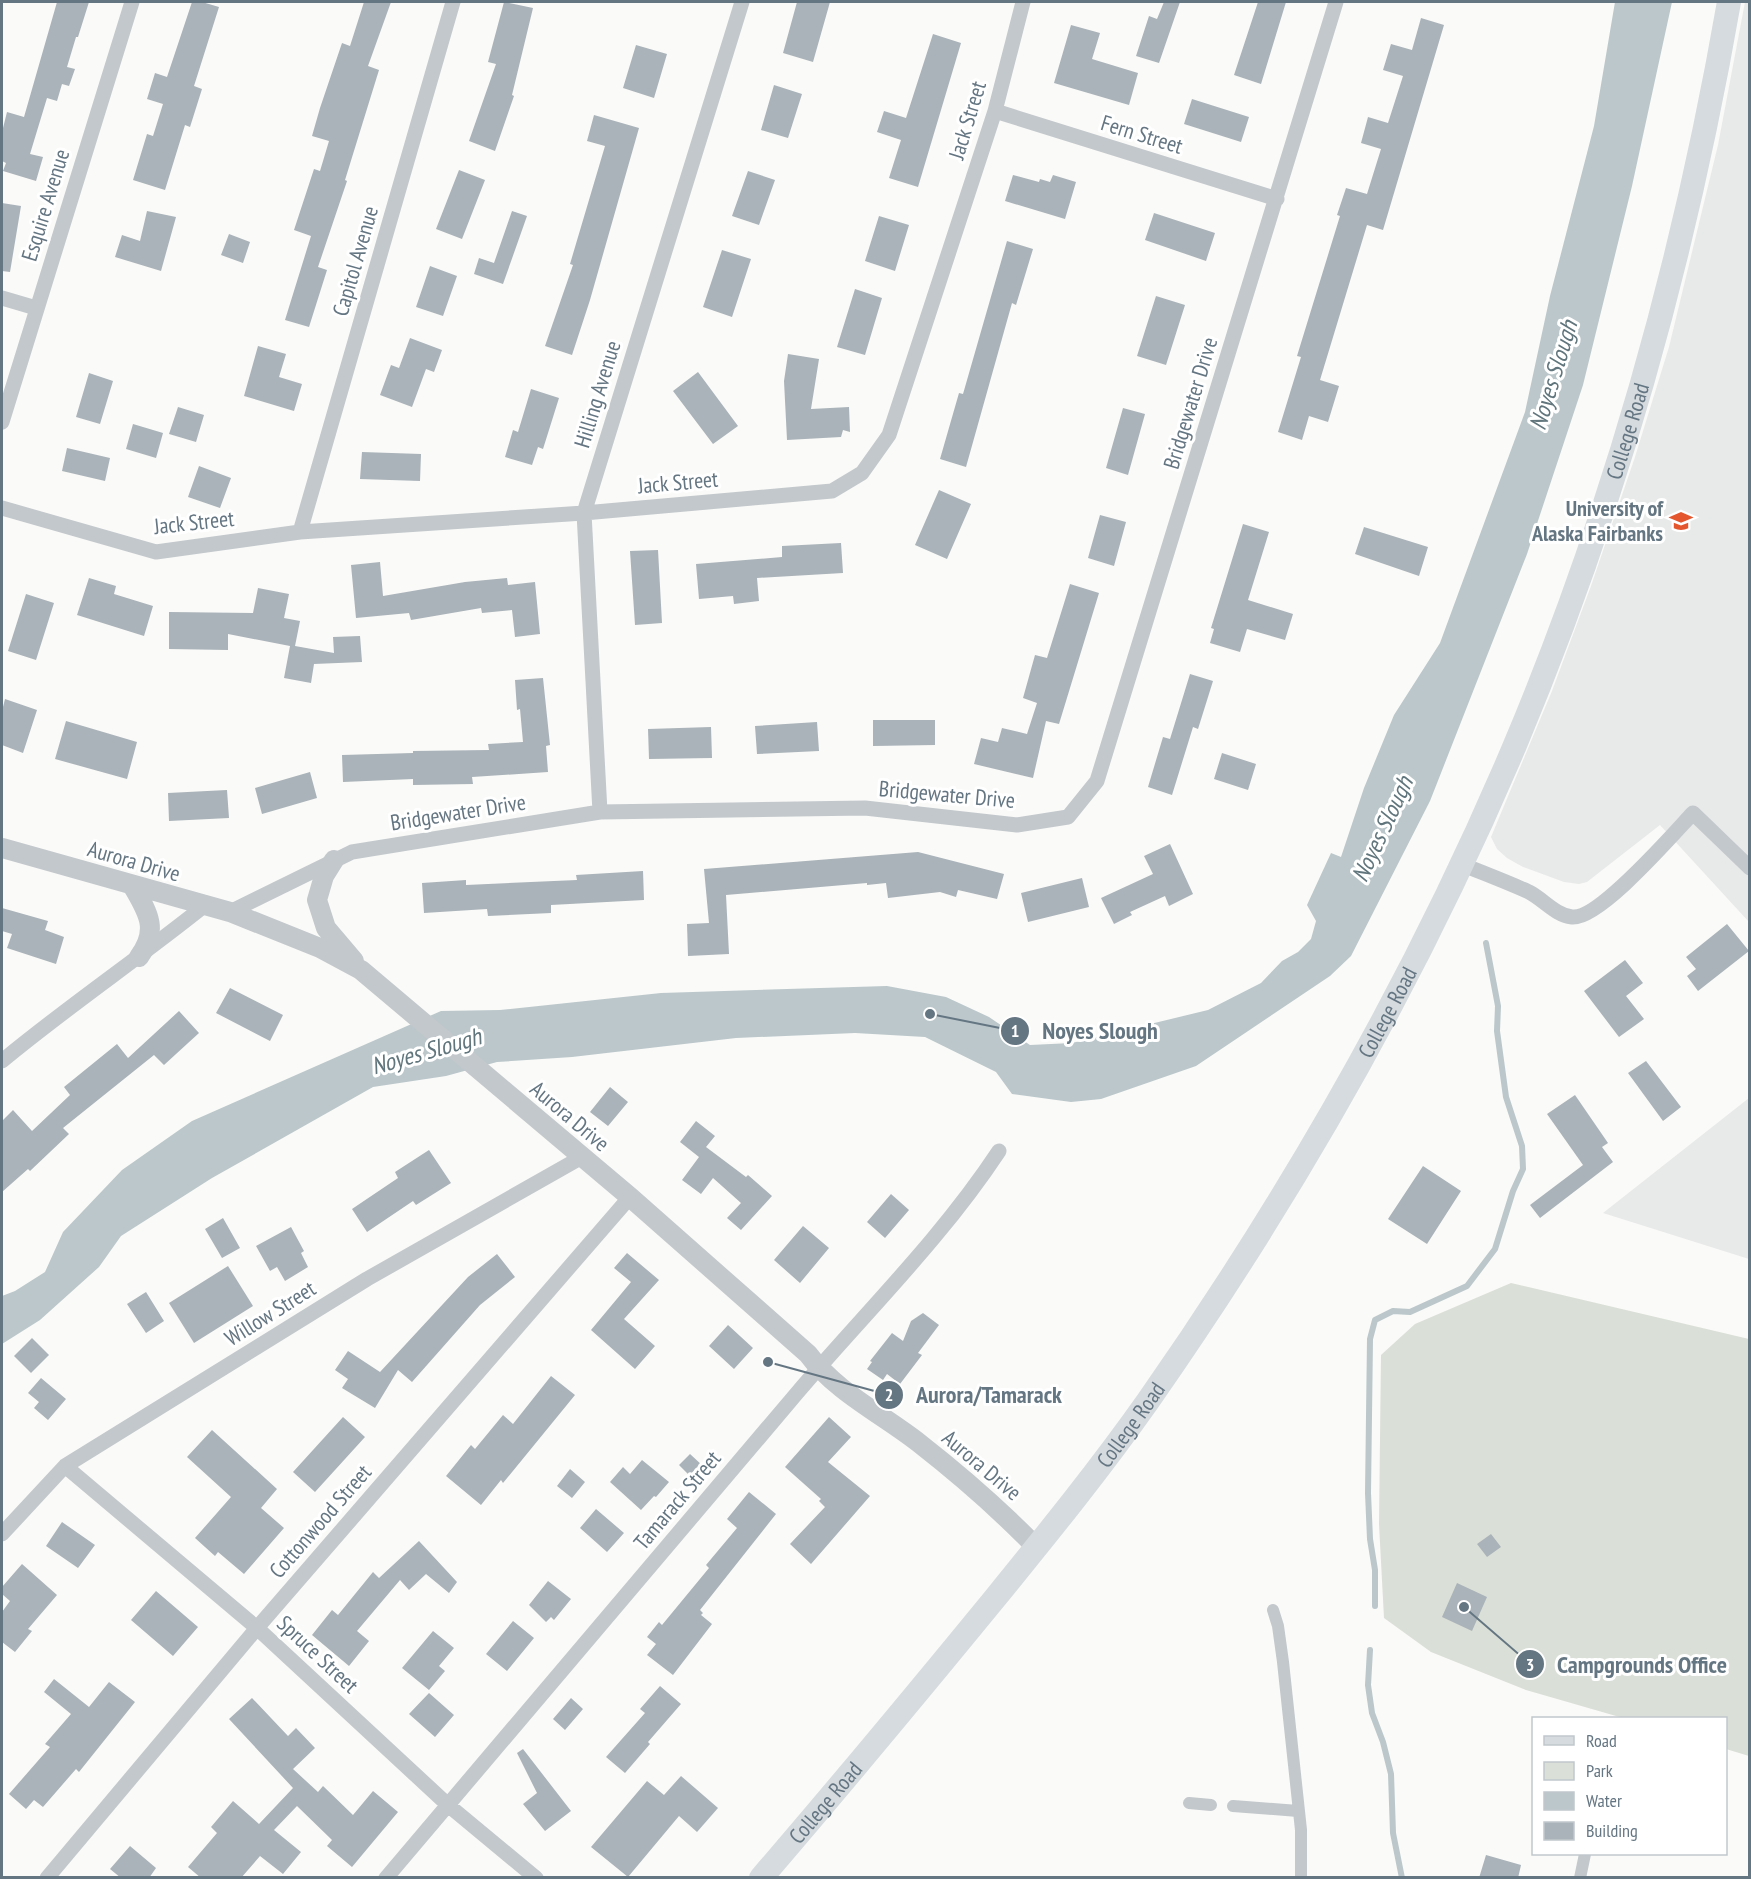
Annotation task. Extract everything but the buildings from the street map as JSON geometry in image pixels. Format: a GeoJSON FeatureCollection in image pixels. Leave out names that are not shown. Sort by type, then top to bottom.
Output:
{"type":"FeatureCollection","features":[{"type":"Feature","properties":{"kind":"main road","name":"College Road"},"geometry":{"type":"LineString","coordinates":[[761,1878],[905,1708],[1036,1547],[1144,1407],[1269,1219],[1365,1054],[1433,924],[1515,746],[1563,621],[1613,479],[1689,206],[1729,2]]}},
{"type":"Feature","properties":{"kind":"street","name":"Esquire Avenue"},"geometry":{"type":"LineString","coordinates":[[2,422],[132,2]]}},
{"type":"Feature","properties":{"kind":"street","name":"Capitol Avenue"},"geometry":{"type":"LineString","coordinates":[[300,532],[453,2]]}},
{"type":"Feature","properties":{"kind":"street","name":"Hilling Avenue"},"geometry":{"type":"LineString","coordinates":[[600,812],[584,513],[742,2]]}},
{"type":"Feature","properties":{"kind":"street","name":"Jack Street"},"geometry":{"type":"LineString","coordinates":[[2,508],[156,552],[300,532],[584,513],[832,491],[862,473],[889,435],[994,111],[1023,2]]}},
{"type":"Feature","properties":{"kind":"street","name":"Bridgewater Drive"},"geometry":{"type":"LineString","coordinates":[[230,912],[352,852],[600,812],[865,808],[1017,825],[1068,816],[1097,781],[1336,2]]}},
{"type":"Feature","properties":{"kind":"street","name":"Fern Street"},"geometry":{"type":"LineString","coordinates":[[994,111],[1277,199]]}},
{"type":"Feature","properties":{"kind":"street"},"geometry":{"type":"LineString","coordinates":[[2,298],[36,308]]}},
{"type":"Feature","properties":{"kind":"street"},"geometry":{"type":"LineString","coordinates":[[1461,864],[1531,893],[1557,911],[1574,918],[1602,904],[1650,859],[1693,813],[1749,868]]}},
{"type":"Feature","properties":{"kind":"street","name":"Aurora Drive"},"geometry":{"type":"LineString","coordinates":[[2,848],[230,912],[320,948],[361,970],[630,1197],[808,1354],[818,1368],[839,1386],[919,1443],[1009,1520],[1036,1547]]}},
{"type":"Feature","properties":{"kind":"street"},"geometry":{"type":"LineString","coordinates":[[334,860],[324,876],[317,900],[326,928],[361,970]]}},
{"type":"Feature","properties":{"kind":"street"},"geometry":{"type":"LineString","coordinates":[[132,885],[147,912],[151,931],[147,947],[139,957]]}},
{"type":"Feature","properties":{"kind":"street"},"geometry":{"type":"LineString","coordinates":[[2,1061],[204,906]]}},
{"type":"Feature","properties":{"kind":"street","name":"Tamarack Street"},"geometry":{"type":"LineString","coordinates":[[386,1878],[818,1368],[913,1264],[976,1186],[999,1151]]}},
{"type":"Feature","properties":{"kind":"street","name":"Willow Street"},"geometry":{"type":"LineString","coordinates":[[2,1533],[66,1466],[368,1279],[582,1157]]}},
{"type":"Feature","properties":{"kind":"street","name":"Cottonwood Street"},"geometry":{"type":"LineString","coordinates":[[47,1878],[257,1628],[630,1197]]}},
{"type":"Feature","properties":{"kind":"street","name":"Spruce Street"},"geometry":{"type":"LineString","coordinates":[[66,1466],[257,1628],[448,1805],[536,1878]]}},
{"type":"Feature","properties":{"kind":"street"},"geometry":{"type":"LineString","coordinates":[[1273,1610],[1278,1626],[1283,1662],[1301,1830],[1300,1878]]}},
{"type":"Feature","properties":{"kind":"street"},"geometry":{"type":"LineString","coordinates":[[1189,1803],[1211,1805]]}},
{"type":"Feature","properties":{"kind":"street"},"geometry":{"type":"LineString","coordinates":[[1233,1806],[1298,1811]]}},
{"type":"Feature","properties":{"kind":"street"},"geometry":{"type":"LineString","coordinates":[[1580,1878],[1585,1855]]}},
{"type":"Feature","properties":{"kind":"shaded area","name":"University of Alaska Fairbanks"},"geometry":{"type":"Polygon","coordinates":[[[1745,2],[1749,2],[1749,922],[1660,825],[1587,882],[1579,884],[1564,882],[1523,867],[1497,849],[1491,837],[1552,691],[1591,586],[1635,457],[1669,347],[1718,145],[1745,2]]]}},
{"type":"Feature","properties":{"kind":"shaded area"},"geometry":{"type":"Polygon","coordinates":[[[1749,1098],[1749,1259],[1603,1213],[1749,1098]]]}},
{"type":"Feature","properties":{"kind":"green space"},"geometry":{"type":"Polygon","coordinates":[[[1511,1283],[1749,1339],[1749,1756],[1727,1749],[1727,1717],[1620,1717],[1526,1690],[1431,1652],[1384,1618],[1379,1524],[1381,1355],[1415,1324],[1511,1283]]]}},
{"type":"Feature","properties":{"kind":"water"},"geometry":{"type":"Polygon","coordinates":[[[1615,2],[1672,2],[1632,186],[1583,385],[1527,554],[1430,801],[1351,956],[1330,976],[1196,1066],[1101,1099],[1071,1102],[1012,1094],[996,1072],[925,1037],[855,1033],[736,1038],[572,1057],[497,1062],[446,1076],[373,1087],[212,1178],[121,1236],[99,1267],[40,1320],[2,1344],[2,1296],[15,1291],[45,1272],[63,1232],[122,1170],[192,1121],[441,1011],[500,1010],[661,993],[887,986],[946,997],[989,1017],[1030,1045],[1072,1043],[1208,1010],[1261,983],[1282,961],[1298,952],[1311,939],[1316,921],[1307,905],[1331,853],[1341,857],[1364,788],[1394,715],[1440,643],[1525,412],[1550,296],[1594,126],[1615,2]]]}},
{"type":"Feature","properties":{"kind":"waterway"},"geometry":{"type":"LineString","coordinates":[[1375,1606],[1375,1570],[1370,1539],[1368,1493],[1370,1339],[1375,1320],[1393,1311],[1410,1312],[1467,1286],[1495,1249],[1513,1191],[1523,1169],[1522,1146],[1506,1097],[1497,1031],[1498,1006],[1486,943]]}},
{"type":"Feature","properties":{"kind":"waterway"},"geometry":{"type":"LineString","coordinates":[[1370,1650],[1368,1685],[1372,1713],[1383,1742],[1391,1774],[1393,1833],[1402,1878]]}},
{"type":"Feature","properties":{"kind":"place","name":"University of Alaska Fairbanks"},"geometry":{"type":"Point","coordinates":[1681,521]}},
{"type":"Feature","properties":{"kind":"place","name":"Noyes Slough"},"geometry":{"type":"Point","coordinates":[930,1014]}},
{"type":"Feature","properties":{"kind":"place","name":"Aurora/Tamarack"},"geometry":{"type":"Point","coordinates":[768,1362]}},
{"type":"Feature","properties":{"kind":"place","name":"Campgrounds Office"},"geometry":{"type":"Point","coordinates":[1464,1607]}}]}
